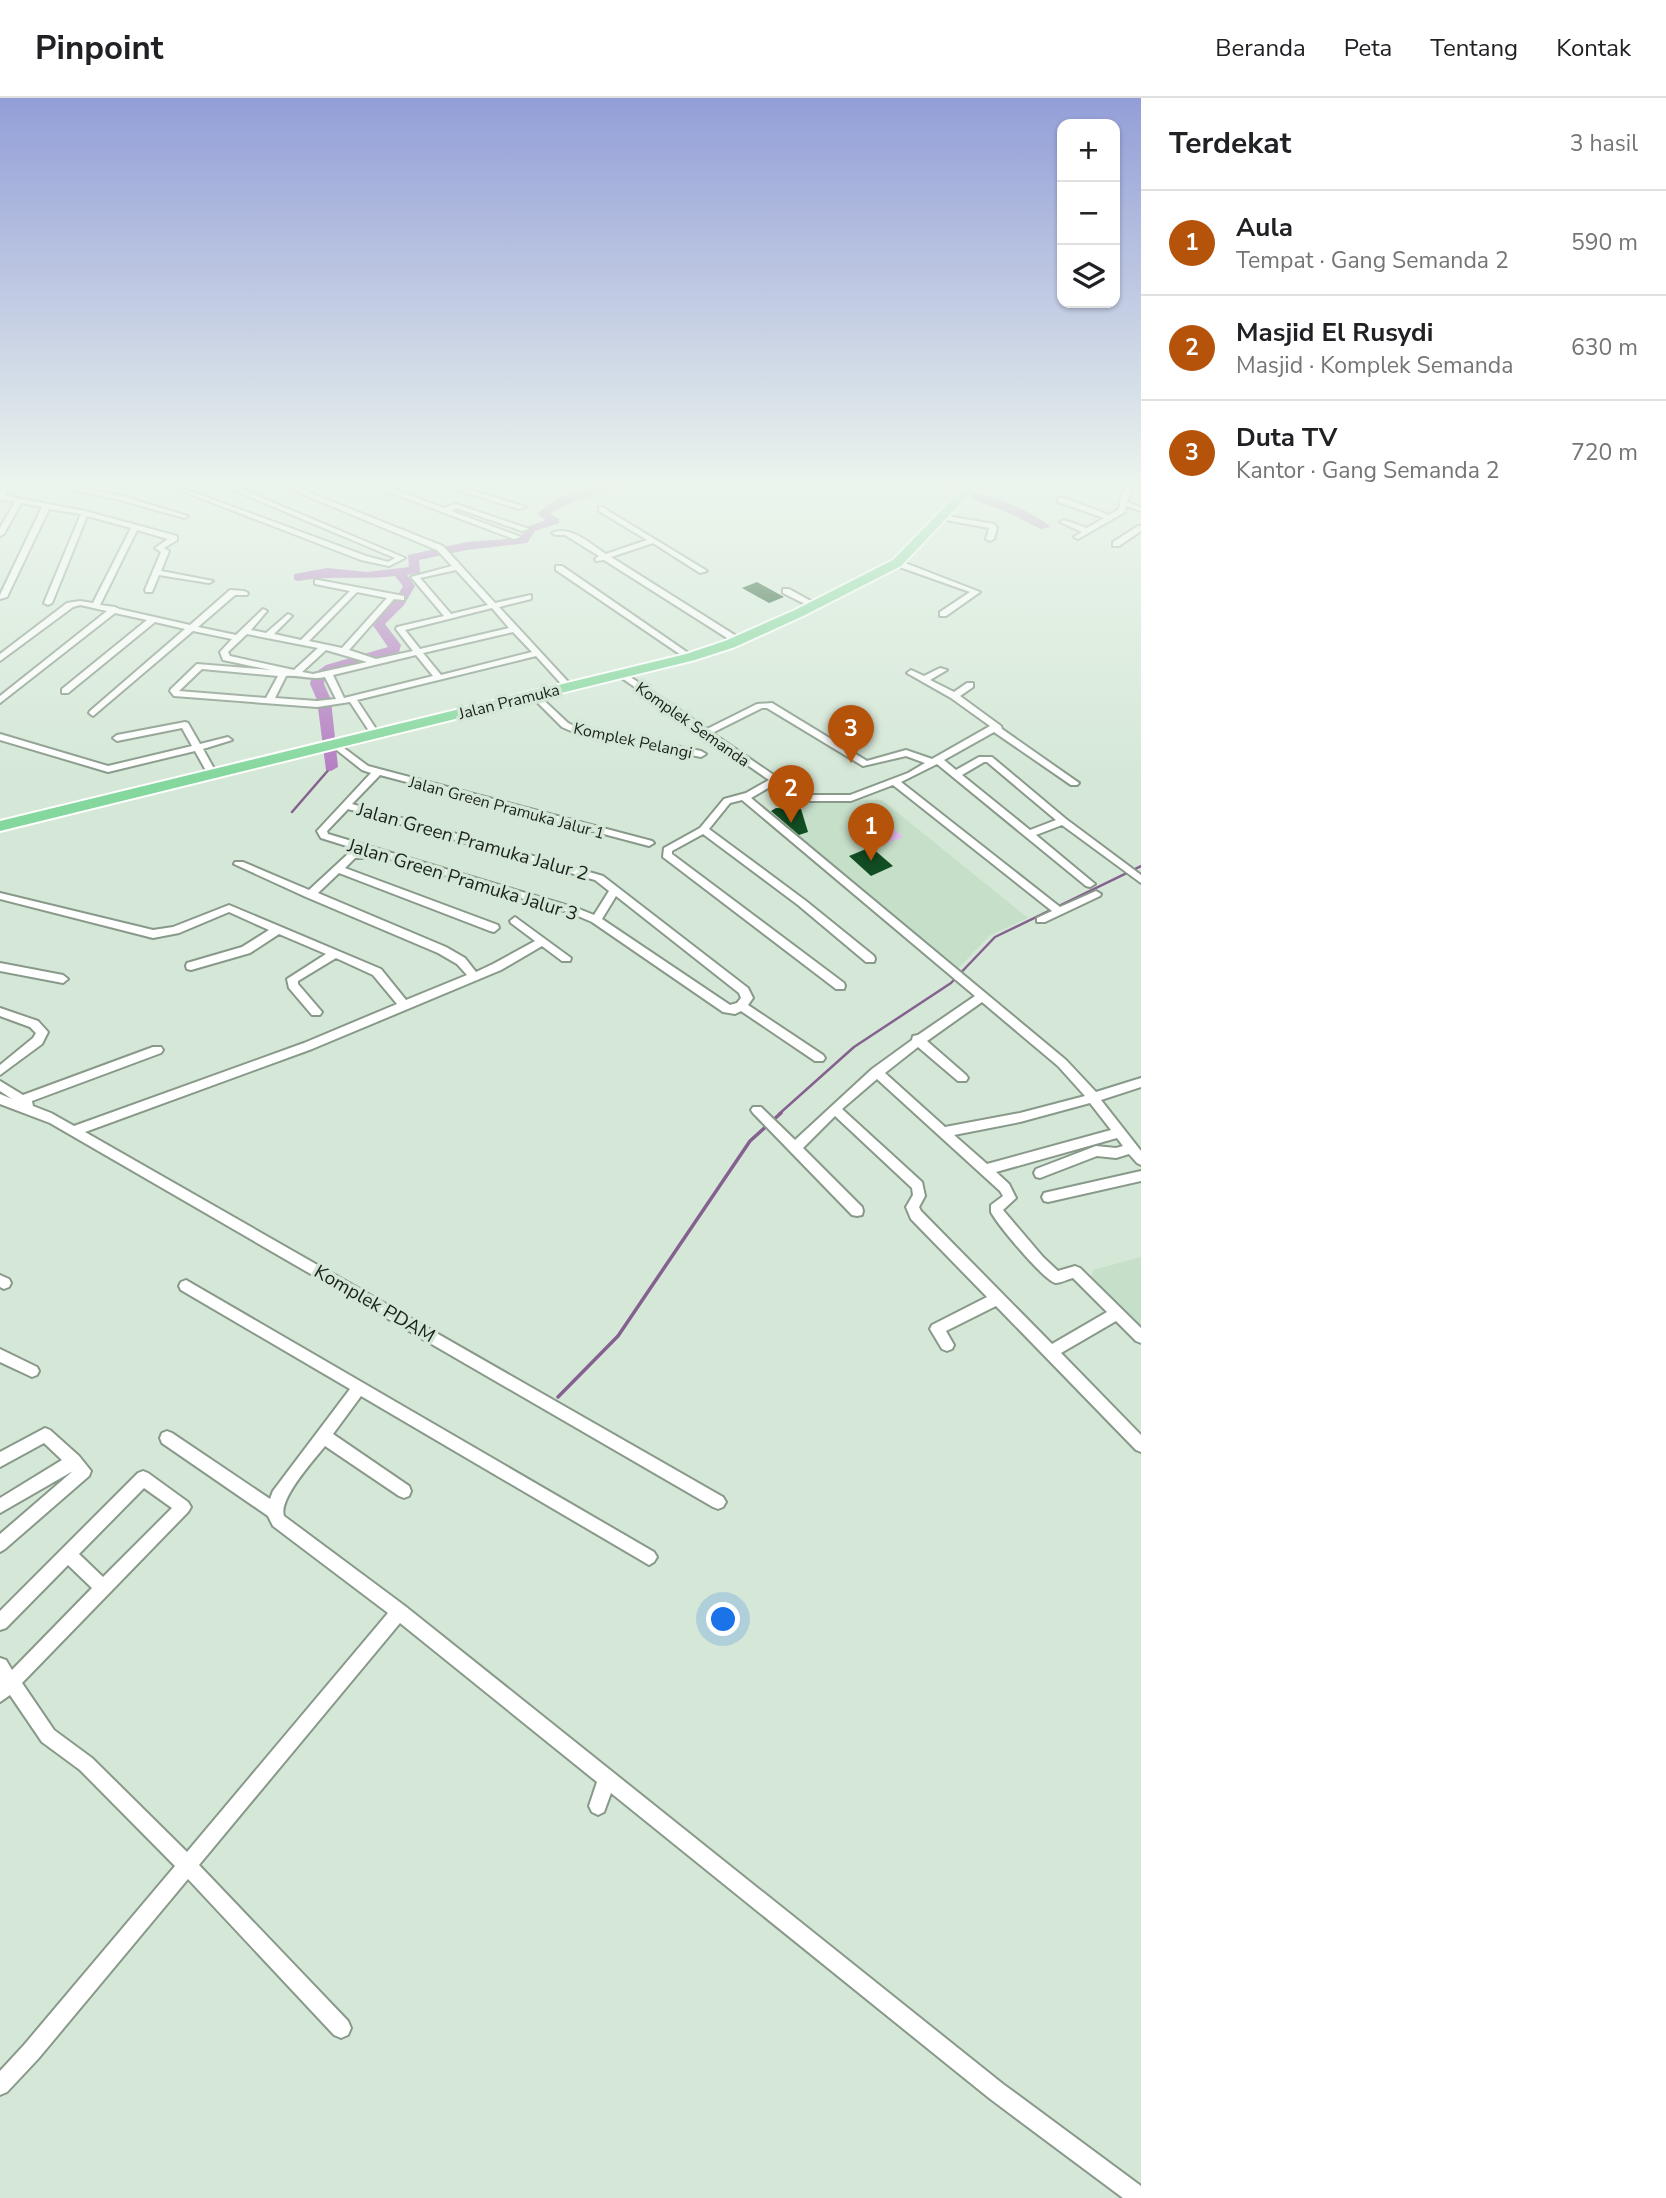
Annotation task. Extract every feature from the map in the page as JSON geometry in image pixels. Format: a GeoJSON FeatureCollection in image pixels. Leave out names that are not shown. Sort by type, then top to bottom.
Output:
{"type":"FeatureCollection","features":[{"type":"Feature","properties":{"kind":"main road","name":"Jalan Pramuka"},"geometry":{"type":"LineString","coordinates":[[0,827],[690,657],[734,642],[859,582]]}},
{"type":"Feature","properties":{"kind":"street"},"geometry":{"type":"LineString","coordinates":[[3,597],[10,582]]}},
{"type":"Feature","properties":{"kind":"street"},"geometry":{"type":"LineString","coordinates":[[48,603],[57,582]]}},
{"type":"Feature","properties":{"kind":"street"},"geometry":{"type":"LineString","coordinates":[[96,605],[108,582]]}},
{"type":"Feature","properties":{"kind":"street"},"geometry":{"type":"LineString","coordinates":[[149,590],[152,582]]}},
{"type":"Feature","properties":{"kind":"street"},"geometry":{"type":"LineString","coordinates":[[318,582],[397,597],[344,651]]}},
{"type":"Feature","properties":{"kind":"street"},"geometry":{"type":"LineString","coordinates":[[419,582],[449,616]]}},
{"type":"Feature","properties":{"kind":"street"},"geometry":{"type":"LineString","coordinates":[[471,582],[568,687]]}},
{"type":"Feature","properties":{"kind":"street"},"geometry":{"type":"LineString","coordinates":[[580,582],[690,657]]}},
{"type":"Feature","properties":{"kind":"street"},"geometry":{"type":"LineString","coordinates":[[636,582],[734,642]]}},
{"type":"Feature","properties":{"kind":"street"},"geometry":{"type":"LineString","coordinates":[[640,582],[652,591]]}},
{"type":"Feature","properties":{"kind":"street"},"geometry":{"type":"LineString","coordinates":[[943,614],[976,592],[949,582]]}},
{"type":"Feature","properties":{"kind":"street"},"geometry":{"type":"LineString","coordinates":[[303,643],[356,589]]}},
{"type":"Feature","properties":{"kind":"street"},"geometry":{"type":"LineString","coordinates":[[786,591],[814,605]]}},
{"type":"Feature","properties":{"kind":"street"},"geometry":{"type":"LineString","coordinates":[[93,713],[233,592],[244,593]]}},
{"type":"Feature","properties":{"kind":"street"},"geometry":{"type":"LineString","coordinates":[[438,677],[400,629],[528,597]]}},
{"type":"Feature","properties":{"kind":"street"},"geometry":{"type":"LineString","coordinates":[[0,658],[70,606],[96,605],[237,638]]}},
{"type":"Feature","properties":{"kind":"street"},"geometry":{"type":"LineString","coordinates":[[0,699],[115,610]]}},
{"type":"Feature","properties":{"kind":"street"},"geometry":{"type":"LineString","coordinates":[[263,611],[224,652],[226,658],[289,672]]}},
{"type":"Feature","properties":{"kind":"street"},"geometry":{"type":"LineString","coordinates":[[268,636],[288,615]]}},
{"type":"Feature","properties":{"kind":"street"},"geometry":{"type":"LineString","coordinates":[[65,691],[154,619]]}},
{"type":"Feature","properties":{"kind":"street"},"geometry":{"type":"LineString","coordinates":[[514,629],[418,652],[370,660],[322,676],[200,666],[174,691],[177,694],[317,704],[352,699],[535,654]]}},
{"type":"Feature","properties":{"kind":"street"},"geometry":{"type":"LineString","coordinates":[[245,631],[344,651],[370,660]]}},
{"type":"Feature","properties":{"kind":"street"},"geometry":{"type":"LineString","coordinates":[[269,701],[289,672],[324,647]]}},
{"type":"Feature","properties":{"kind":"street"},"geometry":{"type":"LineString","coordinates":[[925,679],[943,670]]}},
{"type":"Feature","properties":{"kind":"street"},"geometry":{"type":"LineString","coordinates":[[911,673],[954,696],[1074,783]]}},
{"type":"Feature","properties":{"kind":"street","name":"Komplek Semanda"},"geometry":{"type":"LineString","coordinates":[[620,674],[801,798],[851,797],[894,781]]}},
{"type":"Feature","properties":{"kind":"street"},"geometry":{"type":"LineString","coordinates":[[322,676],[336,701]]}},
{"type":"Feature","properties":{"kind":"street"},"geometry":{"type":"LineString","coordinates":[[954,696],[970,685]]}},
{"type":"Feature","properties":{"kind":"street","name":"Komplek Pelangi"},"geometry":{"type":"LineString","coordinates":[[536,695],[565,725],[574,729],[701,754]]}},
{"type":"Feature","properties":{"kind":"street"},"geometry":{"type":"LineString","coordinates":[[352,699],[376,735]]}},
{"type":"Feature","properties":{"kind":"street"},"geometry":{"type":"LineString","coordinates":[[708,732],[760,706],[769,705],[861,762],[877,764],[906,753],[934,761],[956,774],[1090,884]]}},
{"type":"Feature","properties":{"kind":"street"},"geometry":{"type":"LineString","coordinates":[[117,738],[183,725],[212,774]]}},
{"type":"Feature","properties":{"kind":"street"},"geometry":{"type":"LineString","coordinates":[[894,781],[911,775],[989,729],[998,728]]}},
{"type":"Feature","properties":{"kind":"street"},"geometry":{"type":"LineString","coordinates":[[0,737],[107,769],[228,740]]}},
{"type":"Feature","properties":{"kind":"street","name":"Jalan Green Pramuka Jalur 1"},"geometry":{"type":"LineString","coordinates":[[334,745],[365,768],[377,772],[649,844]]}},
{"type":"Feature","properties":{"kind":"street"},"geometry":{"type":"LineString","coordinates":[[956,774],[982,759],[989,759],[1127,872],[1141,880]]}},
{"type":"Feature","properties":{"kind":"street","name":"Jalan Green Pramuka Jalur 2"},"geometry":{"type":"LineString","coordinates":[[377,772],[346,805],[590,874],[615,889],[744,991],[747,998],[741,1006]]}},
{"type":"Feature","properties":{"kind":"street"},"geometry":{"type":"LineString","coordinates":[[774,781],[745,796],[727,801],[703,830],[667,850],[667,855],[840,986]]}},
{"type":"Feature","properties":{"kind":"street"},"geometry":{"type":"LineString","coordinates":[[894,781],[1056,909]]}},
{"type":"Feature","properties":{"kind":"street"},"geometry":{"type":"LineString","coordinates":[[745,796],[765,817],[1062,1063],[1094,1098],[1141,1160]]}},
{"type":"Feature","properties":{"kind":"street","name":"Jalan Green Pramuka Jalur 3"},"geometry":{"type":"LineString","coordinates":[[346,805],[322,831],[324,836],[596,920],[727,1009],[734,1010],[741,1006]]}},
{"type":"Feature","properties":{"kind":"street"},"geometry":{"type":"LineString","coordinates":[[1028,834],[1063,821]]}},
{"type":"Feature","properties":{"kind":"street"},"geometry":{"type":"LineString","coordinates":[[703,830],[802,903],[870,959]]}},
{"type":"Feature","properties":{"kind":"street"},"geometry":{"type":"LineString","coordinates":[[310,895],[354,855],[361,853],[524,904]]}},
{"type":"Feature","properties":{"kind":"street"},"geometry":{"type":"LineString","coordinates":[[239,864],[442,950],[461,961],[474,977]]}},
{"type":"Feature","properties":{"kind":"street"},"geometry":{"type":"LineString","coordinates":[[338,869],[494,928]]}},
{"type":"Feature","properties":{"kind":"street"},"geometry":{"type":"LineString","coordinates":[[596,920],[615,889]]}},
{"type":"Feature","properties":{"kind":"street"},"geometry":{"type":"LineString","coordinates":[[1041,919],[1056,909],[1096,894]]}},
{"type":"Feature","properties":{"kind":"street"},"geometry":{"type":"LineString","coordinates":[[0,896],[153,934],[175,930],[229,908],[377,972],[404,1005]]}},
{"type":"Feature","properties":{"kind":"street"},"geometry":{"type":"LineString","coordinates":[[515,921],[566,958]]}},
{"type":"Feature","properties":{"kind":"street"},"geometry":{"type":"LineString","coordinates":[[191,966],[246,950],[278,929]]}},
{"type":"Feature","properties":{"kind":"street"},"geometry":{"type":"LineString","coordinates":[[74,1131],[277,1058],[474,977],[542,941]]}},
{"type":"Feature","properties":{"kind":"street"},"geometry":{"type":"LineString","coordinates":[[316,1012],[293,985],[292,979],[335,954]]}},
{"type":"Feature","properties":{"kind":"street"},"geometry":{"type":"LineString","coordinates":[[0,967],[64,979]]}},
{"type":"Feature","properties":{"kind":"street"},"geometry":{"type":"LineString","coordinates":[[795,1148],[835,1109],[917,1039],[982,997]]}},
{"type":"Feature","properties":{"kind":"street"},"geometry":{"type":"LineString","coordinates":[[741,1006],[819,1058]]}},
{"type":"Feature","properties":{"kind":"street"},"geometry":{"type":"LineString","coordinates":[[0,1012],[34,1024],[42,1032],[38,1041],[0,1071]]}},
{"type":"Feature","properties":{"kind":"street"},"geometry":{"type":"LineString","coordinates":[[917,1039],[962,1078]]}},
{"type":"Feature","properties":{"kind":"street"},"geometry":{"type":"LineString","coordinates":[[24,1104],[157,1050]]}},
{"type":"Feature","properties":{"kind":"street"},"geometry":{"type":"LineString","coordinates":[[877,1072],[945,1132],[1010,1195],[1008,1201],[996,1209],[997,1212],[1038,1261],[1056,1277],[1075,1272],[1141,1337]]}},
{"type":"Feature","properties":{"kind":"street"},"geometry":{"type":"LineString","coordinates":[[945,1132],[992,1125],[1094,1098],[1141,1082]]}},
{"type":"Feature","properties":{"kind":"street","name":"Komplek PDAM"},"geometry":{"type":"LineString","coordinates":[[0,1085],[24,1104],[718,1502]]}},
{"type":"Feature","properties":{"kind":"street","name":"Komplek PDAM"},"geometry":{"type":"LineString","coordinates":[[0,1099],[24,1104]]}},
{"type":"Feature","properties":{"kind":"street"},"geometry":{"type":"LineString","coordinates":[[835,1109],[918,1186],[919,1196],[912,1207],[916,1215],[1141,1445]]}},
{"type":"Feature","properties":{"kind":"street"},"geometry":{"type":"LineString","coordinates":[[757,1110],[857,1211]]}},
{"type":"Feature","properties":{"kind":"street"},"geometry":{"type":"LineString","coordinates":[[985,1170],[1120,1132]]}},
{"type":"Feature","properties":{"kind":"street"},"geometry":{"type":"LineString","coordinates":[[1040,1173],[1093,1151],[1116,1153],[1132,1148]]}},
{"type":"Feature","properties":{"kind":"street"},"geometry":{"type":"LineString","coordinates":[[1048,1197],[1141,1176]]}},
{"type":"Feature","properties":{"kind":"street"},"geometry":{"type":"LineString","coordinates":[[186,1286],[649,1558]]}},
{"type":"Feature","properties":{"kind":"street"},"geometry":{"type":"LineString","coordinates":[[947,1345],[937,1329],[996,1299]]}},
{"type":"Feature","properties":{"kind":"street"},"geometry":{"type":"LineString","coordinates":[[1049,1353],[1117,1312]]}},
{"type":"Feature","properties":{"kind":"street"},"geometry":{"type":"LineString","coordinates":[[0,1355],[32,1371]]}},
{"type":"Feature","properties":{"kind":"street"},"geometry":{"type":"LineString","coordinates":[[274,1511],[278,1496],[360,1387]]}},
{"type":"Feature","properties":{"kind":"street"},"geometry":{"type":"LineString","coordinates":[[0,1460],[45,1436],[84,1471],[0,1544]]}},
{"type":"Feature","properties":{"kind":"street"},"geometry":{"type":"LineString","coordinates":[[323,1436],[404,1491]]}},
{"type":"Feature","properties":{"kind":"street"},"geometry":{"type":"LineString","coordinates":[[167,1438],[274,1511],[278,1521],[399,1612],[606,1781],[996,2091],[1140,2198]]}},
{"type":"Feature","properties":{"kind":"street"},"geometry":{"type":"LineString","coordinates":[[0,1506],[74,1461]]}},
{"type":"Feature","properties":{"kind":"street"},"geometry":{"type":"LineString","coordinates":[[0,1622],[144,1478],[183,1507],[6,1688]]}},
{"type":"Feature","properties":{"kind":"street"},"geometry":{"type":"LineString","coordinates":[[68,1555],[102,1587]]}},
{"type":"Feature","properties":{"kind":"street"},"geometry":{"type":"LineString","coordinates":[[1,2084],[399,1612]]}},
{"type":"Feature","properties":{"kind":"street"},"geometry":{"type":"LineString","coordinates":[[0,1666],[6,1688],[48,1736],[86,1764],[341,2028]]}},
{"type":"Feature","properties":{"kind":"street"},"geometry":{"type":"LineString","coordinates":[[598,1806],[606,1781]]}},
{"type":"Feature","properties":{"kind":"shaded area"},"geometry":{"type":"Polygon","coordinates":[[[800,799],[882,800],[1028,918],[989,936],[954,973],[764,814],[800,799]]]}},
{"type":"Feature","properties":{"kind":"shaded area"},"geometry":{"type":"Polygon","coordinates":[[[879,816],[903,837],[885,844],[861,823],[879,816]]]}},
{"type":"Feature","properties":{"kind":"shaded area"},"geometry":{"type":"Polygon","coordinates":[[[1141,1257],[1141,1330],[1091,1280],[1093,1270],[1141,1257]]]}},
{"type":"Feature","properties":{"kind":"building"},"geometry":{"type":"Polygon","coordinates":[[[757,582],[784,597],[769,603],[742,588],[757,582]]]}},
{"type":"Feature","properties":{"kind":"building"},"geometry":{"type":"Polygon","coordinates":[[[776,808],[801,809],[808,832],[799,835],[771,811],[776,808]]]}},
{"type":"Feature","properties":{"kind":"building"},"geometry":{"type":"Polygon","coordinates":[[[871,847],[893,866],[871,876],[849,856],[871,847]]]}},
{"type":"Feature","properties":{"kind":"waterway"},"geometry":{"type":"LineString","coordinates":[[331,767],[324,700],[317,684],[319,675],[331,668],[394,649],[395,645],[378,624],[400,603],[409,586],[406,582]]}},
{"type":"Feature","properties":{"kind":"waterway"},"geometry":{"type":"LineString","coordinates":[[292,812],[331,767]]}},
{"type":"Feature","properties":{"kind":"waterway"},"geometry":{"type":"LineString","coordinates":[[779,1114],[854,1047],[951,983],[995,937],[1141,866]]}},
{"type":"Feature","properties":{"kind":"waterway"},"geometry":{"type":"LineString","coordinates":[[558,1397],[618,1336],[750,1141],[781,1113]]}},
{"type":"Feature","properties":{"kind":"place","name":"Duta TV"},"geometry":{"type":"Point","coordinates":[851,763]}},
{"type":"Feature","properties":{"kind":"place","name":"Masjid El Rusydi"},"geometry":{"type":"Point","coordinates":[791,823]}},
{"type":"Feature","properties":{"kind":"place","name":"Aula"},"geometry":{"type":"Point","coordinates":[871,861]}}]}
